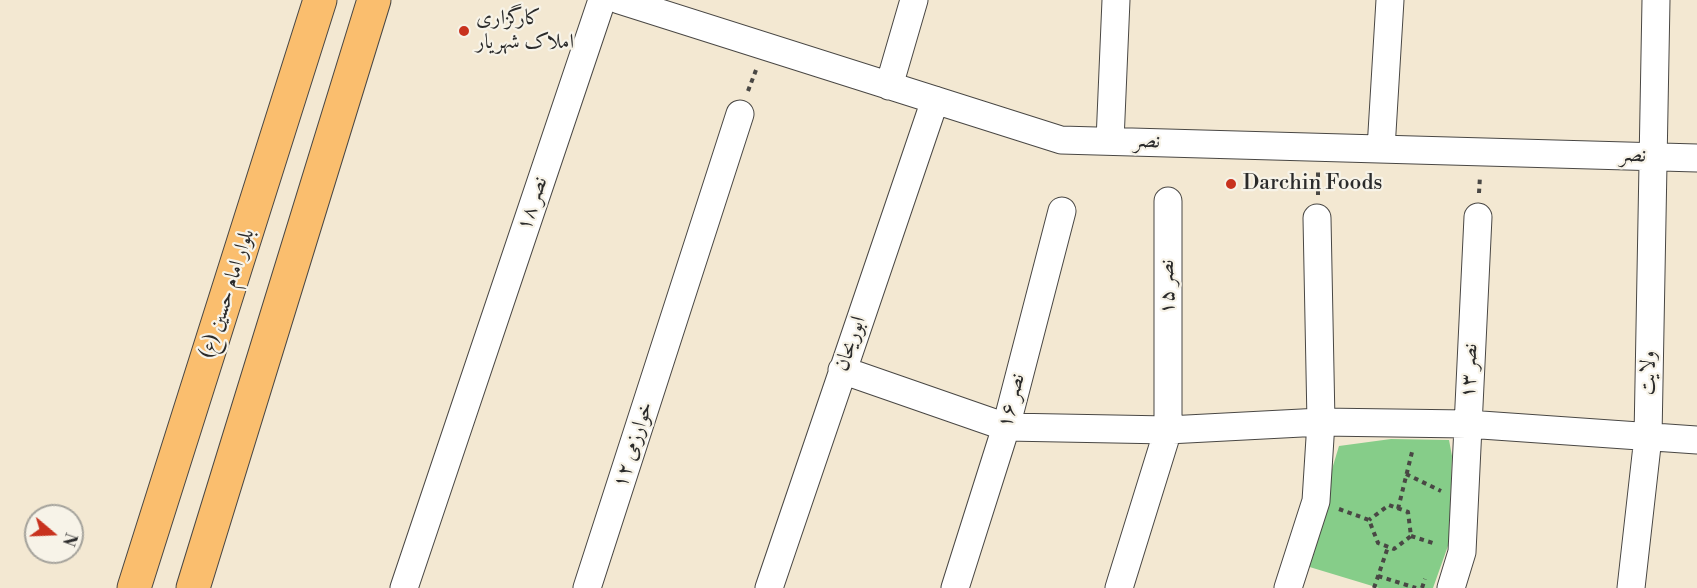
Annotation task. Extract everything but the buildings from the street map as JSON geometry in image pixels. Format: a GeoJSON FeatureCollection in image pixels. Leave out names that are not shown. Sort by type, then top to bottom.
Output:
{"type":"FeatureCollection","features":[{"type":"Feature","properties":{"kind":"main road","name":"بلوار امام حسین (ع)"},"geometry":{"type":"LineString","coordinates":[[134,588],[320,0]]}},
{"type":"Feature","properties":{"kind":"main road"},"geometry":{"type":"LineString","coordinates":[[193,588],[375,4]]}},
{"type":"Feature","properties":{"kind":"main road"},"geometry":{"type":"LineString","coordinates":[[277,137],[327,153]]}},
{"type":"Feature","properties":{"kind":"street","name":"نصر ۱۸"},"geometry":{"type":"LineString","coordinates":[[404,588],[602,0]]}},
{"type":"Feature","properties":{"kind":"street","name":"نصر"},"geometry":{"type":"LineString","coordinates":[[619,0],[646,4],[764,46],[1061,140],[1697,158]]}},
{"type":"Feature","properties":{"kind":"street"},"geometry":{"type":"LineString","coordinates":[[889,86],[914,0]]}},
{"type":"Feature","properties":{"kind":"street"},"geometry":{"type":"LineString","coordinates":[[1110,141],[1116,0]]}},
{"type":"Feature","properties":{"kind":"street"},"geometry":{"type":"LineString","coordinates":[[1381,149],[1390,0]]}},
{"type":"Feature","properties":{"kind":"street","name":"ولایت"},"geometry":{"type":"LineString","coordinates":[[1631,588],[1648,437],[1656,0]]}},
{"type":"Feature","properties":{"kind":"street","name":"ابوریحان"},"geometry":{"type":"LineString","coordinates":[[769,588],[935,100]]}},
{"type":"Feature","properties":{"kind":"street","name":"خوارزمی ۱۲"},"geometry":{"type":"LineString","coordinates":[[587,588],[740,114]]}},
{"type":"Feature","properties":{"kind":"street","name":"نصر ۱۵"},"geometry":{"type":"LineString","coordinates":[[1119,588],[1168,430],[1168,201]]}},
{"type":"Feature","properties":{"kind":"street","name":"نصر ۱۶"},"geometry":{"type":"LineString","coordinates":[[955,588],[1006,427],[1062,211]]}},
{"type":"Feature","properties":{"kind":"street","name":"نصر ۱۳"},"geometry":{"type":"LineString","coordinates":[[1451,588],[1462,552],[1478,217]]}},
{"type":"Feature","properties":{"kind":"street"},"geometry":{"type":"LineString","coordinates":[[1288,588],[1316,501],[1321,422],[1317,218]]}},
{"type":"Feature","properties":{"kind":"street"},"geometry":{"type":"LineString","coordinates":[[842,370],[1006,427],[1168,430],[1321,422],[1467,424],[1697,440]]}},
{"type":"Feature","properties":{"kind":"path"},"geometry":{"type":"LineString","coordinates":[[740,114],[764,46]]}},
{"type":"Feature","properties":{"kind":"path"},"geometry":{"type":"LineString","coordinates":[[1317,218],[1318,147]]}},
{"type":"Feature","properties":{"kind":"path"},"geometry":{"type":"LineString","coordinates":[[1478,217],[1481,152]]}},
{"type":"Feature","properties":{"kind":"path"},"geometry":{"type":"LineString","coordinates":[[1398,509],[1418,424]]}},
{"type":"Feature","properties":{"kind":"path"},"geometry":{"type":"LineString","coordinates":[[1407,474],[1464,501]]}},
{"type":"Feature","properties":{"kind":"path"},"geometry":{"type":"LineString","coordinates":[[1389,505],[1408,512],[1411,536],[1394,549],[1388,547],[1378,543],[1369,520],[1389,505]]}},
{"type":"Feature","properties":{"kind":"path"},"geometry":{"type":"LineString","coordinates":[[1374,588],[1388,547]]}},
{"type":"Feature","properties":{"kind":"path"},"geometry":{"type":"LineString","coordinates":[[1378,576],[1416,588]]}},
{"type":"Feature","properties":{"kind":"green space"},"geometry":{"type":"Polygon","coordinates":[[[1391,439],[1449,440],[1452,456],[1449,543],[1433,588],[1379,588],[1303,565],[1339,446],[1391,439]]]}},
{"type":"Feature","properties":{"kind":"place","name":"کارگزاری املاک شهریار"},"geometry":{"type":"Point","coordinates":[464,31]}},
{"type":"Feature","properties":{"kind":"place","name":"Darchin Foods"},"geometry":{"type":"Point","coordinates":[1231,184]}}]}
